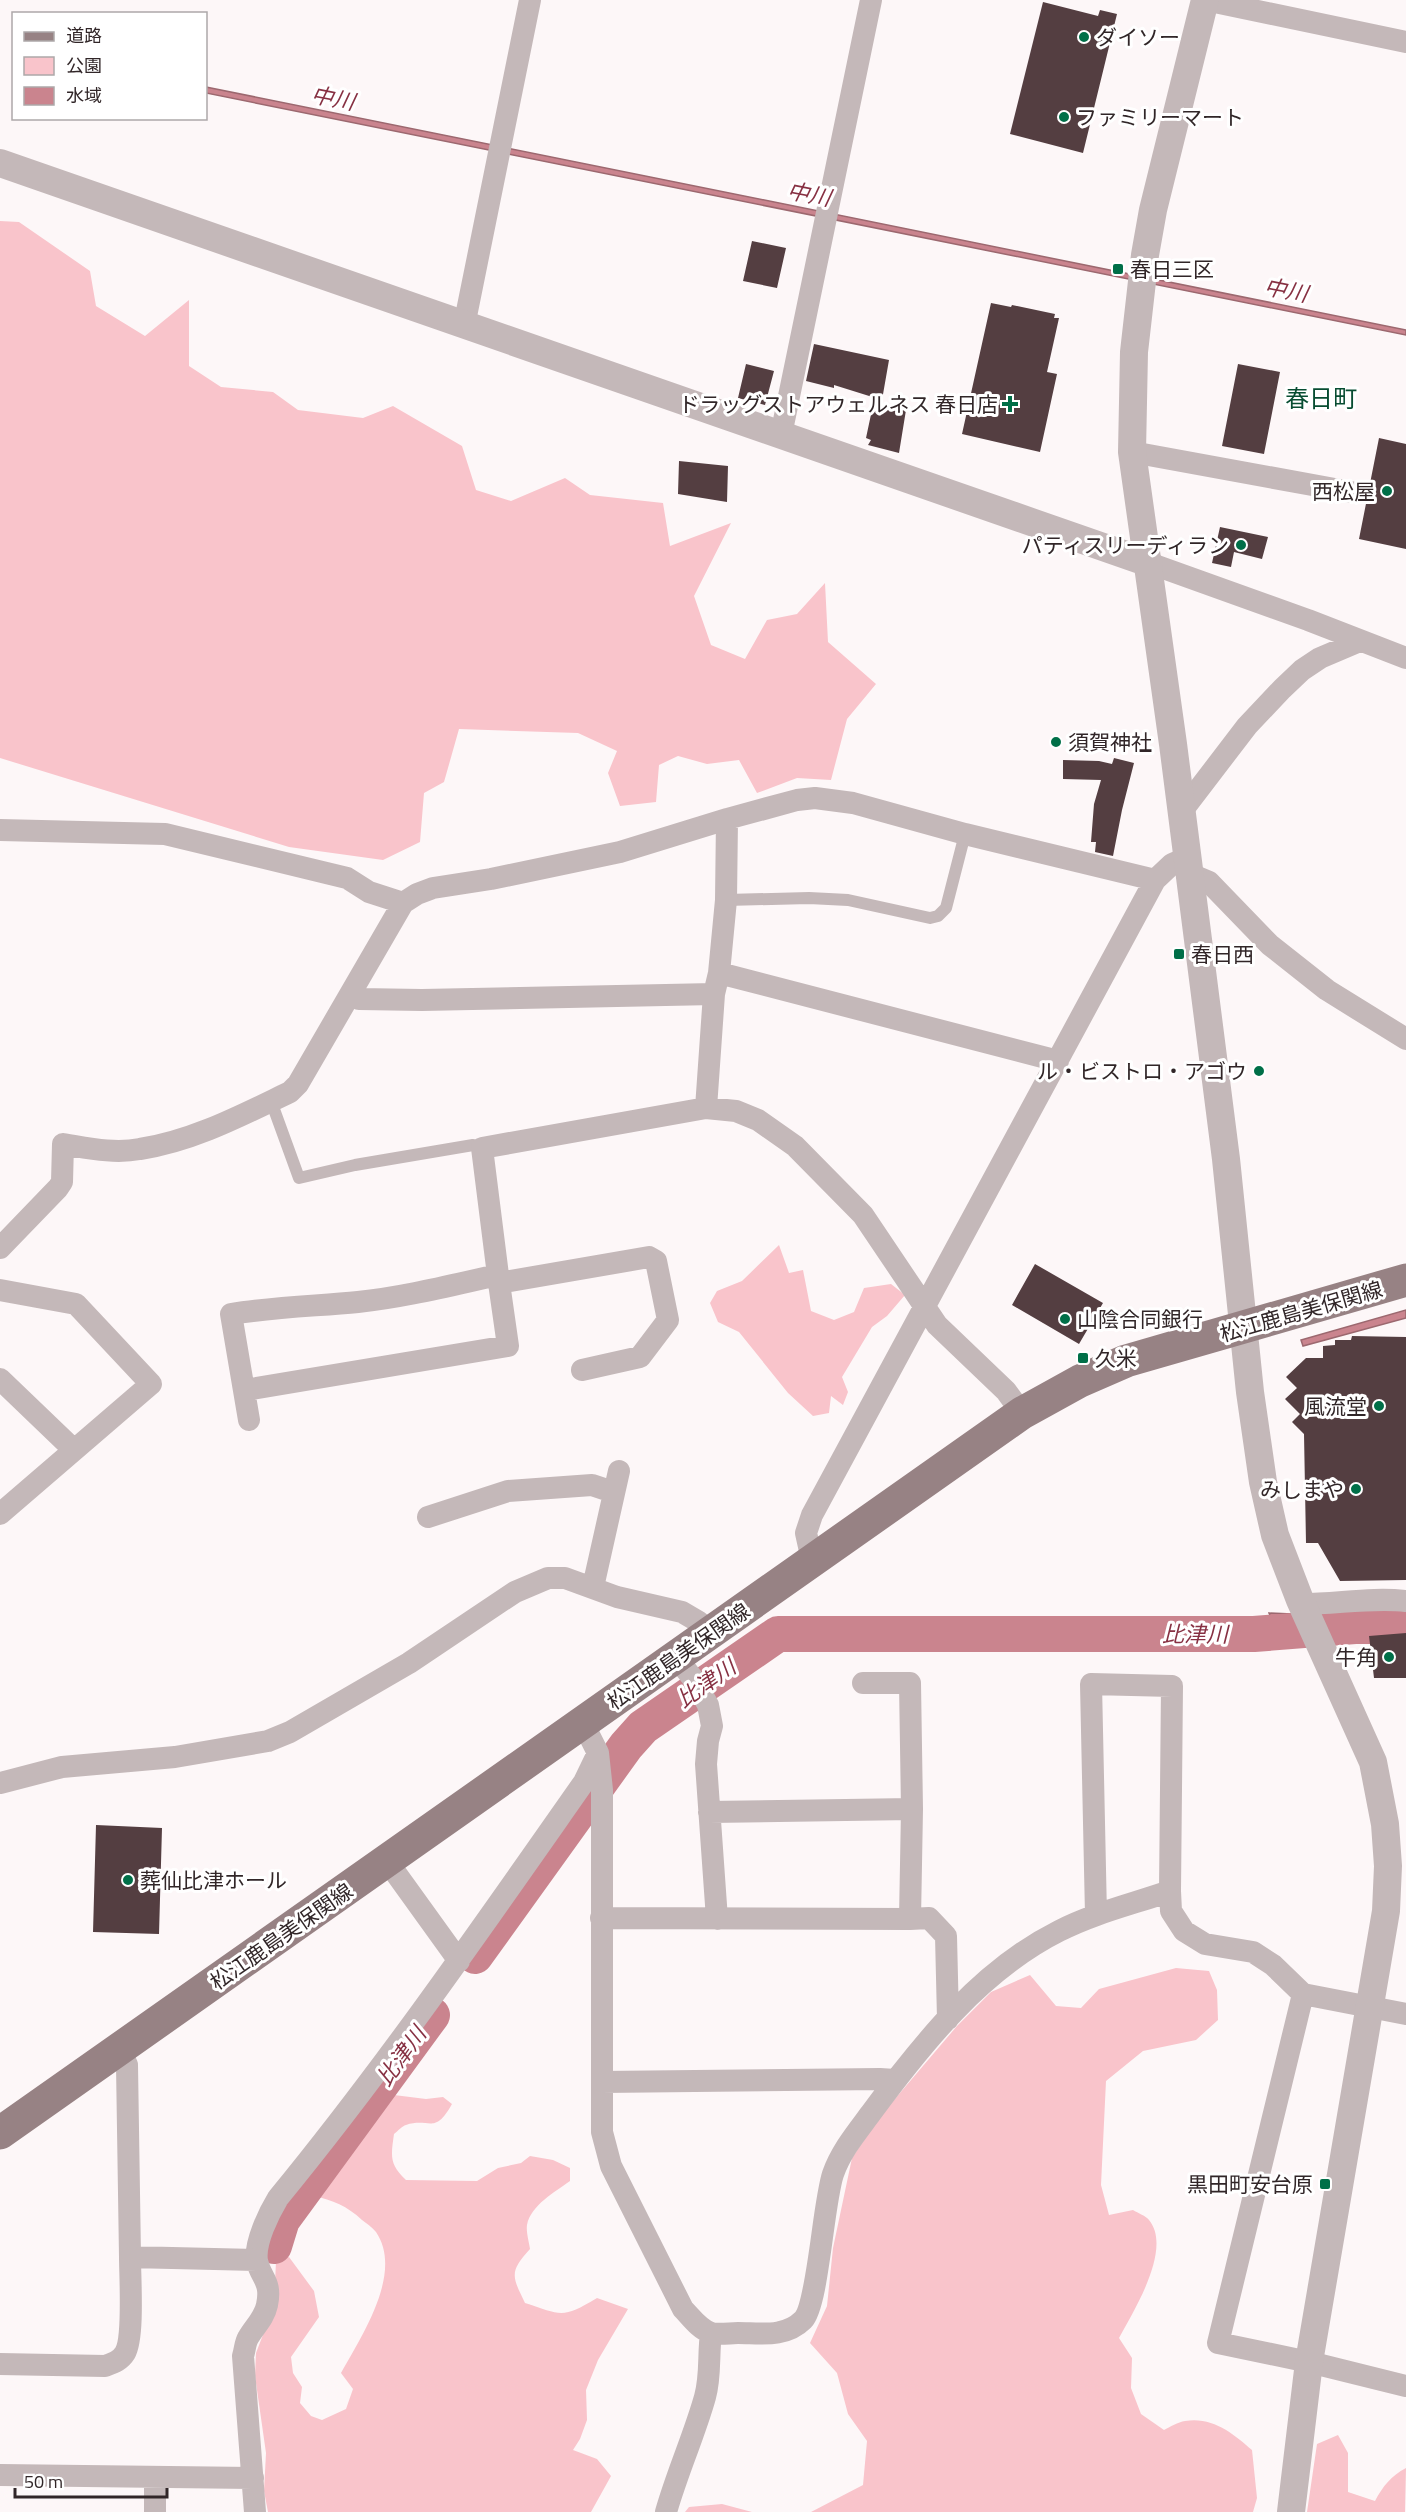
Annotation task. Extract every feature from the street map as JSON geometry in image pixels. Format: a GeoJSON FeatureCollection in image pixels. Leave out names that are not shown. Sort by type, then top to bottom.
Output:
{"type":"FeatureCollection","features":[{"type":"Feature","properties":{"kind":"main road","name":"松江鹿島美保関線"},"geometry":{"type":"LineString","coordinates":[[0,2133],[584,1723],[691,1677],[711,1633],[1022,1413],[1080,1381],[1126,1361],[1406,1281]]}},
{"type":"Feature","properties":{"kind":"street"},"geometry":{"type":"LineString","coordinates":[[464,326],[530,0]]}},
{"type":"Feature","properties":{"kind":"street"},"geometry":{"type":"LineString","coordinates":[[781,435],[871,0]]}},
{"type":"Feature","properties":{"kind":"street"},"geometry":{"type":"LineString","coordinates":[[1291,2512],[1309,2362],[1386,1911],[1388,1866],[1385,1824],[1373,1762],[1302,1605],[1275,1535],[1263,1482],[1250,1392],[1245,1327],[1189,866],[1132,452],[1134,352],[1145,255],[1166,155],[1205,0],[1406,42]]}},
{"type":"Feature","properties":{"kind":"street"},"geometry":{"type":"LineString","coordinates":[[0,163],[1149,563],[1406,658]]}},
{"type":"Feature","properties":{"kind":"street"},"geometry":{"type":"LineString","coordinates":[[1132,452],[1351,492]]}},
{"type":"Feature","properties":{"kind":"street"},"geometry":{"type":"LineString","coordinates":[[1182,811],[1247,726],[1282,688],[1320,658],[1360,641]]}},
{"type":"Feature","properties":{"kind":"street"},"geometry":{"type":"LineString","coordinates":[[0,1248],[62,1182],[63,1144],[103,1150],[141,1149],[215,1127],[271,1101],[298,1084],[403,903],[433,888],[491,879],[620,852],[727,819],[797,800],[815,798],[853,803],[964,834],[1155,880]]}},
{"type":"Feature","properties":{"kind":"street"},"geometry":{"type":"LineString","coordinates":[[706,1108],[726,900],[727,819]]}},
{"type":"Feature","properties":{"kind":"street"},"geometry":{"type":"LineString","coordinates":[[0,830],[165,834],[347,878],[369,892],[403,903]]}},
{"type":"Feature","properties":{"kind":"street"},"geometry":{"type":"LineString","coordinates":[[812,1560],[806,1533],[812,1515],[1155,880],[1172,864],[1189,866],[1209,882],[1270,945],[1327,990],[1406,1039]]}},
{"type":"Feature","properties":{"kind":"street"},"geometry":{"type":"LineString","coordinates":[[351,994],[359,999],[422,1000],[717,984],[1038,1054],[1058,1061]]}},
{"type":"Feature","properties":{"kind":"street"},"geometry":{"type":"LineString","coordinates":[[245,1390],[508,1346],[482,1148],[706,1108],[736,1111],[758,1120],[795,1146],[863,1215],[937,1324],[1005,1391],[1022,1413]]}},
{"type":"Feature","properties":{"kind":"street"},"geometry":{"type":"LineString","coordinates":[[249,1420],[231,1314],[275,1307],[359,1302],[649,1257],[656,1261],[668,1320],[640,1357],[582,1370]]}},
{"type":"Feature","properties":{"kind":"street"},"geometry":{"type":"LineString","coordinates":[[0,1290],[76,1304],[151,1384],[0,1514]]}},
{"type":"Feature","properties":{"kind":"street"},"geometry":{"type":"LineString","coordinates":[[0,1379],[74,1450]]}},
{"type":"Feature","properties":{"kind":"street"},"geometry":{"type":"LineString","coordinates":[[428,1517],[508,1491],[616,1482],[593,1587]]}},
{"type":"Feature","properties":{"kind":"street"},"geometry":{"type":"LineString","coordinates":[[0,1783],[62,1767],[175,1756],[268,1741],[290,1732],[409,1663],[515,1592],[548,1578],[565,1578],[617,1597],[682,1612],[699,1622],[711,1633]]}},
{"type":"Feature","properties":{"kind":"street"},"geometry":{"type":"LineString","coordinates":[[1302,1605],[1336,1604],[1361,1599],[1406,1601]]}},
{"type":"Feature","properties":{"kind":"street"},"geometry":{"type":"LineString","coordinates":[[691,1677],[712,1726],[706,1764],[717,1918]]}},
{"type":"Feature","properties":{"kind":"street"},"geometry":{"type":"LineString","coordinates":[[863,1683],[910,1683],[912,1809],[910,1918]]}},
{"type":"Feature","properties":{"kind":"street"},"geometry":{"type":"LineString","coordinates":[[1096,1915],[1091,1684],[1172,1686],[1170,1891],[1171,1911],[1184,1931],[1204,1944],[1253,1952],[1273,1965],[1302,1994],[1406,2014]]}},
{"type":"Feature","properties":{"kind":"street"},"geometry":{"type":"LineString","coordinates":[[584,1723],[598,1759],[602,1790],[602,2132],[611,2166],[683,2309],[699,2326],[711,2333],[768,2335],[791,2329],[804,2319],[812,2298],[832,2175],[843,2152],[895,2080],[948,2019],[991,1977],[1031,1947],[1059,1930],[1096,1915],[1170,1891]]}},
{"type":"Feature","properties":{"kind":"street"},"geometry":{"type":"LineString","coordinates":[[255,2512],[243,2356],[248,2337],[259,2324],[267,2306],[268,2283],[257,2260],[268,2216],[278,2198],[373,2078],[459,1961],[598,1759]]}},
{"type":"Feature","properties":{"kind":"street"},"geometry":{"type":"LineString","coordinates":[[709,1812],[912,1809]]}},
{"type":"Feature","properties":{"kind":"street"},"geometry":{"type":"LineString","coordinates":[[387,1861],[459,1961]]}},
{"type":"Feature","properties":{"kind":"street"},"geometry":{"type":"LineString","coordinates":[[602,1918],[930,1918],[946,1936],[948,2019]]}},
{"type":"Feature","properties":{"kind":"street"},"geometry":{"type":"LineString","coordinates":[[1302,1994],[1218,2343],[1406,2386]]}},
{"type":"Feature","properties":{"kind":"street"},"geometry":{"type":"LineString","coordinates":[[0,2364],[105,2366],[119,2361],[126,2352],[129,2338],[130,2257],[127,2065],[120,2049]]}},
{"type":"Feature","properties":{"kind":"street"},"geometry":{"type":"LineString","coordinates":[[602,2082],[895,2080]]}},
{"type":"Feature","properties":{"kind":"street"},"geometry":{"type":"LineString","coordinates":[[130,2257],[257,2260]]}},
{"type":"Feature","properties":{"kind":"street"},"geometry":{"type":"LineString","coordinates":[[666,2512],[705,2397],[710,2376],[708,2354],[711,2333]]}},
{"type":"Feature","properties":{"kind":"street"},"geometry":{"type":"LineString","coordinates":[[0,2475],[253,2478]]}},
{"type":"Feature","properties":{"kind":"street"},"geometry":{"type":"LineString","coordinates":[[155,2477],[155,2512]]}},
{"type":"Feature","properties":{"kind":"lane"},"geometry":{"type":"LineString","coordinates":[[726,900],[809,898],[848,900],[930,918],[938,916],[946,908],[964,834]]}},
{"type":"Feature","properties":{"kind":"lane"},"geometry":{"type":"LineString","coordinates":[[271,1101],[299,1178],[355,1165],[473,1144],[482,1148]]}},
{"type":"Feature","properties":{"kind":"path"},"geometry":{"type":"LineString","coordinates":[[1076,741],[1135,740],[1173,744]]}},
{"type":"Feature","properties":{"kind":"green space"},"geometry":{"type":"Polygon","coordinates":[[[0,221],[19,222],[90,271],[96,306],[145,336],[189,300],[189,366],[221,387],[273,392],[298,410],[363,418],[393,406],[462,446],[476,490],[511,501],[565,478],[590,495],[663,503],[670,546],[731,523],[694,596],[711,645],[745,659],[767,620],[797,614],[825,583],[828,642],[876,684],[847,719],[831,780],[797,778],[757,793],[739,760],[707,764],[678,756],[659,765],[656,802],[620,806],[608,773],[617,751],[578,733],[459,729],[444,782],[424,793],[420,842],[383,860],[289,847],[0,758],[0,221]]]}},
{"type":"Feature","properties":{"kind":"green space"},"geometry":{"type":"Polygon","coordinates":[[[779,1245],[789,1273],[803,1270],[811,1311],[834,1320],[854,1312],[864,1288],[891,1284],[905,1295],[887,1316],[872,1327],[842,1377],[848,1392],[843,1405],[831,1396],[829,1413],[813,1416],[788,1393],[739,1332],[718,1322],[710,1303],[717,1291],[742,1281],[779,1245]]]}},
{"type":"Feature","properties":{"kind":"green space"},"geometry":{"type":"Polygon","coordinates":[[[1176,1968],[1209,1971],[1217,1990],[1218,2020],[1196,2040],[1143,2051],[1106,2081],[1101,2185],[1109,2215],[1133,2210],[1146,2217],[1155,2232],[1156,2247],[1154,2263],[1148,2280],[1119,2338],[1132,2358],[1131,2388],[1141,2414],[1164,2430],[1185,2421],[1204,2421],[1230,2432],[1252,2450],[1257,2498],[1253,2512],[811,2512],[863,2485],[867,2441],[848,2414],[837,2373],[810,2343],[827,2306],[833,2248],[852,2158],[877,2120],[957,2026],[991,1992],[1030,1975],[1056,2006],[1081,2008],[1099,1989],[1176,1968]]]}},
{"type":"Feature","properties":{"kind":"green space"},"geometry":{"type":"Polygon","coordinates":[[[394,2095],[426,2099],[443,2097],[452,2104],[441,2120],[436,2123],[406,2125],[394,2134],[392,2159],[406,2180],[477,2181],[498,2168],[521,2163],[530,2156],[553,2160],[570,2168],[570,2181],[538,2205],[529,2218],[527,2234],[530,2249],[516,2269],[515,2280],[525,2303],[547,2310],[569,2312],[597,2298],[628,2309],[598,2360],[586,2390],[587,2420],[573,2450],[597,2459],[611,2476],[591,2512],[268,2512],[264,2491],[266,2453],[255,2376],[256,2353],[274,2306],[276,2261],[289,2257],[314,2291],[319,2317],[291,2357],[293,2373],[302,2387],[300,2403],[311,2416],[322,2420],[346,2409],[353,2389],[341,2373],[377,2304],[383,2285],[385,2266],[383,2248],[373,2228],[345,2207],[313,2196],[384,2100],[394,2095]]]}},
{"type":"Feature","properties":{"kind":"green space"},"geometry":{"type":"Polygon","coordinates":[[[1338,2435],[1348,2453],[1348,2492],[1375,2501],[1388,2482],[1406,2468],[1405,2512],[1307,2512],[1317,2444],[1338,2435]]]}},
{"type":"Feature","properties":{"kind":"green space"},"geometry":{"type":"Polygon","coordinates":[[[722,2504],[752,2512],[685,2512],[689,2507],[722,2504]]]}},
{"type":"Feature","properties":{"kind":"water"},"geometry":{"type":"Polygon","coordinates":[[[207,87],[1406,330],[1406,335],[207,93],[207,87]]]}},
{"type":"Feature","properties":{"kind":"water"},"geometry":{"type":"Polygon","coordinates":[[[1406,1310],[1406,1318],[1303,1346],[1301,1340],[1406,1310]]]}},
{"type":"Feature","properties":{"kind":"water"},"geometry":{"type":"Polygon","coordinates":[[[1269,1613],[1406,1619],[1406,1632],[1336,1632],[1279,1636],[1269,1613]]]}},
{"type":"Feature","properties":{"kind":"building"},"geometry":{"type":"Polygon","coordinates":[[[1043,2],[1098,16],[1100,10],[1117,14],[1083,153],[1010,134],[1043,2]]]}},
{"type":"Feature","properties":{"kind":"building"},"geometry":{"type":"Polygon","coordinates":[[[752,241],[786,248],[777,288],[743,281],[752,241]]]}},
{"type":"Feature","properties":{"kind":"building","name":"ドラッグストアウェルネス 春日店"},"geometry":{"type":"Polygon","coordinates":[[[991,303],[1055,314],[1054,318],[1059,318],[1047,372],[1057,374],[1040,452],[962,434],[991,303]]]}},
{"type":"Feature","properties":{"kind":"building"},"geometry":{"type":"Polygon","coordinates":[[[814,344],[889,360],[882,400],[834,385],[834,388],[806,381],[814,344]]]}},
{"type":"Feature","properties":{"kind":"building"},"geometry":{"type":"Polygon","coordinates":[[[746,364],[774,371],[765,405],[738,398],[746,364]]]}},
{"type":"Feature","properties":{"kind":"building"},"geometry":{"type":"Polygon","coordinates":[[[1238,364],[1280,372],[1264,454],[1222,446],[1238,364]]]}},
{"type":"Feature","properties":{"kind":"building"},"geometry":{"type":"Polygon","coordinates":[[[873,405],[906,410],[899,453],[868,445],[871,440],[866,438],[873,405]]]}},
{"type":"Feature","properties":{"kind":"building","name":"西松屋"},"geometry":{"type":"Polygon","coordinates":[[[1379,438],[1406,444],[1406,549],[1359,539],[1379,438]]]}},
{"type":"Feature","properties":{"kind":"building"},"geometry":{"type":"Polygon","coordinates":[[[679,461],[728,466],[727,502],[678,494],[679,461]]]}},
{"type":"Feature","properties":{"kind":"building","name":"パティスリーディラン"},"geometry":{"type":"Polygon","coordinates":[[[1220,527],[1268,537],[1262,559],[1234,552],[1231,567],[1212,563],[1220,527]]]}},
{"type":"Feature","properties":{"kind":"building"},"geometry":{"type":"Polygon","coordinates":[[[1114,758],[1134,763],[1113,856],[1095,852],[1096,842],[1091,842],[1094,804],[1101,780],[1063,779],[1063,760],[1099,761],[1112,764],[1114,758]]]}},
{"type":"Feature","properties":{"kind":"building","name":"山陰合同銀行"},"geometry":{"type":"Polygon","coordinates":[[[1035,1264],[1103,1303],[1079,1344],[1012,1305],[1035,1264]]]}},
{"type":"Feature","properties":{"kind":"building","name":"みしまや"},"geometry":{"type":"Polygon","coordinates":[[[1352,1336],[1406,1337],[1406,1580],[1340,1581],[1318,1543],[1306,1543],[1304,1434],[1292,1422],[1300,1414],[1285,1399],[1297,1388],[1286,1377],[1306,1358],[1323,1358],[1323,1346],[1335,1345],[1335,1340],[1351,1340],[1352,1336]]]}},
{"type":"Feature","properties":{"kind":"building","name":"牛角"},"geometry":{"type":"Polygon","coordinates":[[[1406,1633],[1406,1678],[1374,1678],[1369,1636],[1406,1633]]]}},
{"type":"Feature","properties":{"kind":"building","name":"葬仙比津ホール"},"geometry":{"type":"Polygon","coordinates":[[[96,1825],[162,1828],[159,1934],[93,1932],[96,1825]]]}},
{"type":"Feature","properties":{"kind":"waterway","name":"比津川"},"geometry":{"type":"LineString","coordinates":[[475,1956],[626,1746],[643,1727],[778,1634],[1254,1634],[1355,1626],[1406,1626]]}},
{"type":"Feature","properties":{"kind":"waterway","name":"比津川"},"geometry":{"type":"LineString","coordinates":[[274,2246],[282,2220],[432,2015]]}},
{"type":"Feature","properties":{"kind":"place","name":"ダイソー"},"geometry":{"type":"Point","coordinates":[1084,37]}},
{"type":"Feature","properties":{"kind":"place","name":"ファミリーマート"},"geometry":{"type":"Point","coordinates":[1064,117]}},
{"type":"Feature","properties":{"kind":"place","name":"春日三区"},"geometry":{"type":"Point","coordinates":[1118,269]}},
{"type":"Feature","properties":{"kind":"place","name":"ドラッグストアウェルネス 春日店"},"geometry":{"type":"Point","coordinates":[1010,404]}},
{"type":"Feature","properties":{"kind":"place","name":"西松屋"},"geometry":{"type":"Point","coordinates":[1387,491]}},
{"type":"Feature","properties":{"kind":"place","name":"パティスリーディラン"},"geometry":{"type":"Point","coordinates":[1241,545]}},
{"type":"Feature","properties":{"kind":"place","name":"須賀神社"},"geometry":{"type":"Point","coordinates":[1056,742]}},
{"type":"Feature","properties":{"kind":"place","name":"春日西"},"geometry":{"type":"Point","coordinates":[1179,954]}},
{"type":"Feature","properties":{"kind":"place","name":"ル・ビストロ・アゴウ"},"geometry":{"type":"Point","coordinates":[1259,1071]}},
{"type":"Feature","properties":{"kind":"place","name":"山陰合同銀行"},"geometry":{"type":"Point","coordinates":[1065,1319]}},
{"type":"Feature","properties":{"kind":"place","name":"久米"},"geometry":{"type":"Point","coordinates":[1083,1358]}},
{"type":"Feature","properties":{"kind":"place","name":"風流堂"},"geometry":{"type":"Point","coordinates":[1379,1406]}},
{"type":"Feature","properties":{"kind":"place","name":"みしまや"},"geometry":{"type":"Point","coordinates":[1356,1489]}},
{"type":"Feature","properties":{"kind":"place","name":"牛角"},"geometry":{"type":"Point","coordinates":[1389,1657]}},
{"type":"Feature","properties":{"kind":"place","name":"葬仙比津ホール"},"geometry":{"type":"Point","coordinates":[128,1880]}},
{"type":"Feature","properties":{"kind":"place","name":"黒田町安台原"},"geometry":{"type":"Point","coordinates":[1325,2184]}},
{"type":"Feature","properties":{"kind":"district","name":"春日町"},"geometry":{"type":"Point","coordinates":[1321,398]}},
{"type":"Feature","properties":{"kind":"water label","name":"中川"},"geometry":{"type":"Point","coordinates":[333,98]}},
{"type":"Feature","properties":{"kind":"water label","name":"中川"},"geometry":{"type":"Point","coordinates":[809,194]}},
{"type":"Feature","properties":{"kind":"water label","name":"中川"},"geometry":{"type":"Point","coordinates":[1286,290]}}]}
